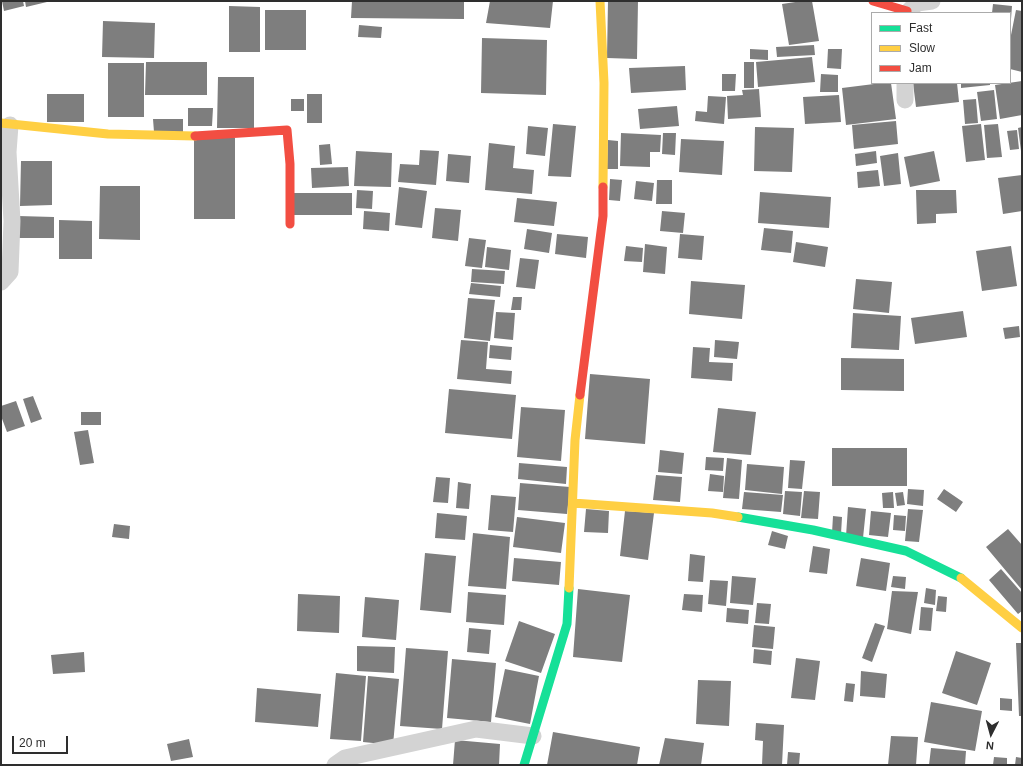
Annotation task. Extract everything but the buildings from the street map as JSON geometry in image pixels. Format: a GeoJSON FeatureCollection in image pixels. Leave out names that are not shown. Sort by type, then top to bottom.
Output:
{"type":"FeatureCollection","features":[{"type":"Feature","properties":{"kind":"street"},"geometry":{"type":"LineString","coordinates":[[524,765],[567,624],[575,440],[584,350],[602,216],[604,83],[600,1]]}},
{"type":"Feature","properties":{"kind":"street"},"geometry":{"type":"LineString","coordinates":[[873,1],[907,12],[917,3],[932,1]]}},
{"type":"Feature","properties":{"kind":"street"},"geometry":{"type":"LineString","coordinates":[[1,282],[10,272],[12,221],[6,124],[85,132],[146,136],[253,134],[287,130],[290,164],[290,224]]}},
{"type":"Feature","properties":{"kind":"street"},"geometry":{"type":"LineString","coordinates":[[573,503],[712,513],[813,530],[906,551],[964,579],[1022,628]]}},
{"type":"Feature","properties":{"kind":"street"},"geometry":{"type":"LineString","coordinates":[[334,765],[345,758],[476,728],[532,736]]}},
{"type":"Feature","properties":{"kind":"traffic: fast"},"geometry":{"type":"LineString","coordinates":[[738,517],[813,530],[906,551],[961,578]]}},
{"type":"Feature","properties":{"kind":"traffic: fast"},"geometry":{"type":"LineString","coordinates":[[524,765],[567,624],[569,588]]}},
{"type":"Feature","properties":{"kind":"traffic: slow"},"geometry":{"type":"LineString","coordinates":[[600,1],[604,83],[603,187]]}},
{"type":"Feature","properties":{"kind":"traffic: slow"},"geometry":{"type":"LineString","coordinates":[[1,123],[108,134],[195,136]]}},
{"type":"Feature","properties":{"kind":"traffic: slow"},"geometry":{"type":"LineString","coordinates":[[569,588],[575,440],[580,395]]}},
{"type":"Feature","properties":{"kind":"traffic: slow"},"geometry":{"type":"LineString","coordinates":[[573,503],[712,513],[738,517]]}},
{"type":"Feature","properties":{"kind":"traffic: slow"},"geometry":{"type":"LineString","coordinates":[[961,578],[1022,628]]}},
{"type":"Feature","properties":{"kind":"traffic: jam"},"geometry":{"type":"LineString","coordinates":[[873,1],[907,11]]}},
{"type":"Feature","properties":{"kind":"traffic: jam"},"geometry":{"type":"LineString","coordinates":[[195,136],[287,130],[290,164],[290,224]]}},
{"type":"Feature","properties":{"kind":"traffic: jam"},"geometry":{"type":"LineString","coordinates":[[580,395],[603,216],[603,187]]}}]}
